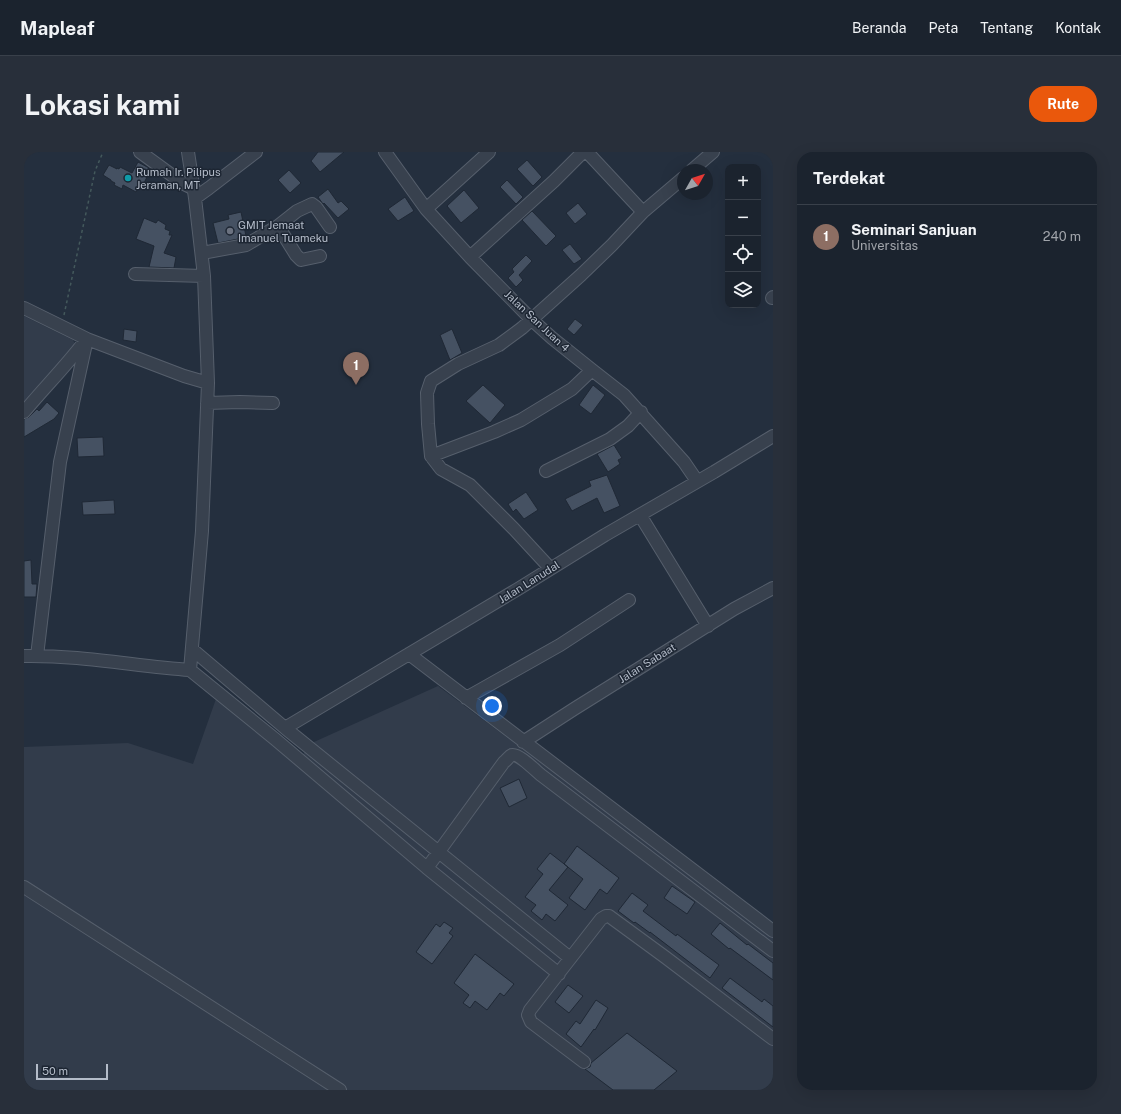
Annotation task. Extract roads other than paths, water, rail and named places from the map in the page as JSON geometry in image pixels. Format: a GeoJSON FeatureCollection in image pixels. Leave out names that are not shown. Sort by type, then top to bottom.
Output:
{"type":"FeatureCollection","features":[{"type":"Feature","properties":{"kind":"street"},"geometry":{"type":"LineString","coordinates":[[140,152],[194,193]]}},
{"type":"Feature","properties":{"kind":"street"},"geometry":{"type":"LineString","coordinates":[[188,152],[204,276],[208,383],[202,531],[193,650],[190,670]]}},
{"type":"Feature","properties":{"kind":"street"},"geometry":{"type":"LineString","coordinates":[[194,193],[209,188],[256,152]]}},
{"type":"Feature","properties":{"kind":"street","name":"Jalan San Juan 4"},"geometry":{"type":"LineString","coordinates":[[385,152],[426,209],[470,257],[532,320],[552,338],[624,395],[641,412],[684,462],[697,481]]}},
{"type":"Feature","properties":{"kind":"street"},"geometry":{"type":"LineString","coordinates":[[426,209],[489,152]]}},
{"type":"Feature","properties":{"kind":"street"},"geometry":{"type":"LineString","coordinates":[[470,257],[554,181],[583,152]]}},
{"type":"Feature","properties":{"kind":"street"},"geometry":{"type":"LineString","coordinates":[[587,152],[644,212]]}},
{"type":"Feature","properties":{"kind":"street"},"geometry":{"type":"LineString","coordinates":[[699,164],[713,152]]}},
{"type":"Feature","properties":{"kind":"street"},"geometry":{"type":"LineString","coordinates":[[550,568],[470,485],[441,469],[431,456],[427,393],[431,381],[458,364],[499,345],[532,320],[612,245],[644,212],[677,183]]}},
{"type":"Feature","properties":{"kind":"street"},"geometry":{"type":"LineString","coordinates":[[202,253],[246,245],[278,226],[297,211],[312,204],[316,207],[330,227]]}},
{"type":"Feature","properties":{"kind":"street"},"geometry":{"type":"LineString","coordinates":[[278,226],[296,255],[301,260],[320,256]]}},
{"type":"Feature","properties":{"kind":"street"},"geometry":{"type":"LineString","coordinates":[[135,274],[204,276]]}},
{"type":"Feature","properties":{"kind":"street"},"geometry":{"type":"LineString","coordinates":[[24,308],[87,339],[184,376],[208,383]]}},
{"type":"Feature","properties":{"kind":"street"},"geometry":{"type":"LineString","coordinates":[[24,412],[87,339]]}},
{"type":"Feature","properties":{"kind":"street"},"geometry":{"type":"LineString","coordinates":[[37,656],[60,462],[87,339]]}},
{"type":"Feature","properties":{"kind":"street"},"geometry":{"type":"LineString","coordinates":[[431,456],[522,420],[572,389],[592,370]]}},
{"type":"Feature","properties":{"kind":"street"},"geometry":{"type":"LineString","coordinates":[[207,403],[273,403]]}},
{"type":"Feature","properties":{"kind":"street"},"geometry":{"type":"LineString","coordinates":[[546,472],[610,439],[628,426],[641,412]]}},
{"type":"Feature","properties":{"kind":"street","name":"Jalan Lanudal"},"geometry":{"type":"LineString","coordinates":[[285,728],[518,589],[605,535],[773,436]]}},
{"type":"Feature","properties":{"kind":"street"},"geometry":{"type":"LineString","coordinates":[[640,515],[708,626]]}},
{"type":"Feature","properties":{"kind":"street","name":"Jalan Sabaat"},"geometry":{"type":"LineString","coordinates":[[523,742],[581,704],[734,609],[773,588]]}},
{"type":"Feature","properties":{"kind":"street"},"geometry":{"type":"LineString","coordinates":[[466,698],[560,645],[629,600]]}},
{"type":"Feature","properties":{"kind":"street"},"geometry":{"type":"LineString","coordinates":[[193,650],[285,728],[570,958]]}},
{"type":"Feature","properties":{"kind":"street"},"geometry":{"type":"LineString","coordinates":[[409,654],[773,932]]}},
{"type":"Feature","properties":{"kind":"street"},"geometry":{"type":"LineString","coordinates":[[24,656],[190,670],[297,757],[427,868],[559,974]]}},
{"type":"Feature","properties":{"kind":"street"},"geometry":{"type":"LineString","coordinates":[[297,757],[306,745]]}},
{"type":"Feature","properties":{"kind":"street"},"geometry":{"type":"LineString","coordinates":[[427,868],[504,762],[510,756],[516,755],[541,776],[773,951]]}},
{"type":"Feature","properties":{"kind":"street"},"geometry":{"type":"LineString","coordinates":[[24,887],[340,1090]]}},
{"type":"Feature","properties":{"kind":"street"},"geometry":{"type":"LineString","coordinates":[[584,1062],[531,1022],[528,1016],[530,1010],[570,958],[601,919],[606,916],[609,916],[665,957],[773,1039]]}},
{"type":"Feature","properties":{"kind":"place","name":"Rumah Ir. Pilipus Jeraman, MT"},"geometry":{"type":"Point","coordinates":[128,178]}},
{"type":"Feature","properties":{"kind":"place","name":"GMIT Jemaat Imanuel Tuameku"},"geometry":{"type":"Point","coordinates":[230,231]}},
{"type":"Feature","properties":{"kind":"place","name":"Seminari Sanjuan"},"geometry":{"type":"Point","coordinates":[356,385]}}]}
